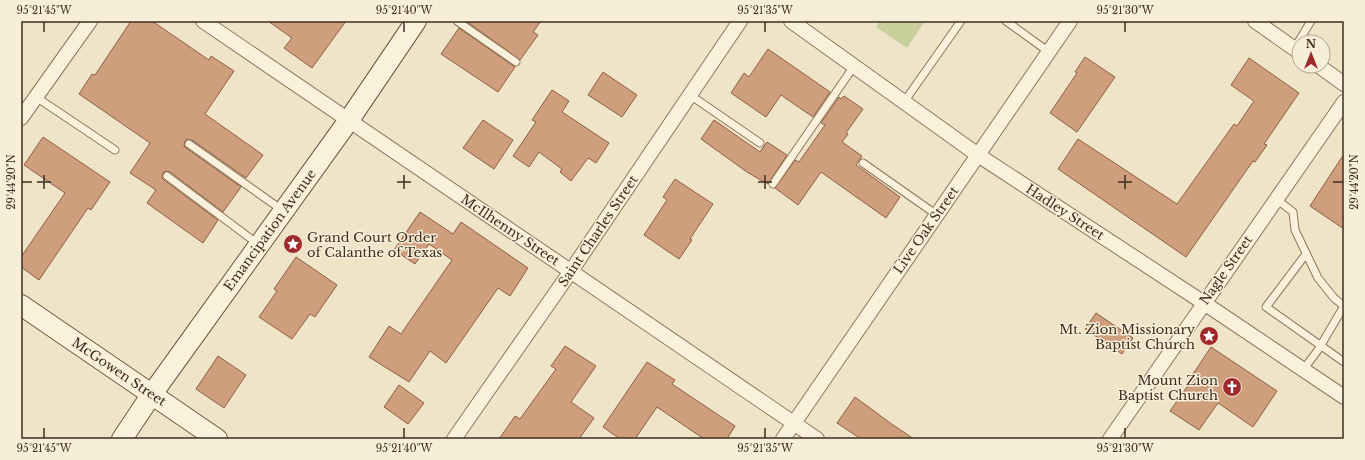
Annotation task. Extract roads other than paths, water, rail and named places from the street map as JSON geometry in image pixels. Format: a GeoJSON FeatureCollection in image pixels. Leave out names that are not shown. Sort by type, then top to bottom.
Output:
{"type":"FeatureCollection","features":[{"type":"Feature","properties":{"kind":"main road","name":"Emancipation Avenue"},"geometry":{"type":"LineString","coordinates":[[122,439],[152,394],[349,120],[416,21]]}},
{"type":"Feature","properties":{"kind":"main road","name":"McGowen Street"},"geometry":{"type":"LineString","coordinates":[[21,305],[217,439]]}},
{"type":"Feature","properties":{"kind":"street"},"geometry":{"type":"LineString","coordinates":[[21,118],[90,21]]}},
{"type":"Feature","properties":{"kind":"street","name":"McIlhenny Street"},"geometry":{"type":"LineString","coordinates":[[204,21],[817,439]]}},
{"type":"Feature","properties":{"kind":"street","name":"Saint Charles Street"},"geometry":{"type":"LineString","coordinates":[[454,439],[571,271],[740,21]]}},
{"type":"Feature","properties":{"kind":"street","name":"Hadley Street"},"geometry":{"type":"LineString","coordinates":[[791,21],[978,155],[1204,302],[1344,397]]}},
{"type":"Feature","properties":{"kind":"street","name":"Live Oak Street"},"geometry":{"type":"LineString","coordinates":[[783,439],[1070,21]]}},
{"type":"Feature","properties":{"kind":"street"},"geometry":{"type":"LineString","coordinates":[[1255,21],[1291,46]]}},
{"type":"Feature","properties":{"kind":"street"},"geometry":{"type":"LineString","coordinates":[[1330,74],[1344,84]]}},
{"type":"Feature","properties":{"kind":"street","name":"Nagle Street"},"geometry":{"type":"LineString","coordinates":[[1110,439],[1344,102]]}},
{"type":"Feature","properties":{"kind":"lane"},"geometry":{"type":"LineString","coordinates":[[457,21],[516,62]]}},
{"type":"Feature","properties":{"kind":"lane"},"geometry":{"type":"LineString","coordinates":[[904,102],[961,21]]}},
{"type":"Feature","properties":{"kind":"lane"},"geometry":{"type":"LineString","coordinates":[[1006,21],[1049,52]]}},
{"type":"Feature","properties":{"kind":"lane"},"geometry":{"type":"LineString","coordinates":[[1305,34],[1311,21]]}},
{"type":"Feature","properties":{"kind":"lane"},"geometry":{"type":"LineString","coordinates":[[773,184],[854,66]]}},
{"type":"Feature","properties":{"kind":"lane"},"geometry":{"type":"LineString","coordinates":[[690,95],[760,142]]}},
{"type":"Feature","properties":{"kind":"lane"},"geometry":{"type":"LineString","coordinates":[[36,97],[115,150]]}},
{"type":"Feature","properties":{"kind":"lane"},"geometry":{"type":"LineString","coordinates":[[189,144],[284,211]]}},
{"type":"Feature","properties":{"kind":"lane"},"geometry":{"type":"LineString","coordinates":[[863,163],[937,215]]}},
{"type":"Feature","properties":{"kind":"lane"},"geometry":{"type":"LineString","coordinates":[[166,176],[260,245]]}},
{"type":"Feature","properties":{"kind":"lane"},"geometry":{"type":"LineString","coordinates":[[1276,199],[1293,212],[1295,230],[1318,278],[1325,289],[1344,306],[1320,346],[1303,370]]}},
{"type":"Feature","properties":{"kind":"lane"},"geometry":{"type":"LineString","coordinates":[[1306,254],[1266,307],[1344,362]]}},
{"type":"Feature","properties":{"kind":"place","name":"Grand Court Order of Calanthe of Texas"},"geometry":{"type":"Point","coordinates":[293,244]}},
{"type":"Feature","properties":{"kind":"place","name":"Mt. Zion Missionary Baptist Church"},"geometry":{"type":"Point","coordinates":[1209,336]}},
{"type":"Feature","properties":{"kind":"place","name":"Mount Zion Baptist Church"},"geometry":{"type":"Point","coordinates":[1232,387]}}]}
